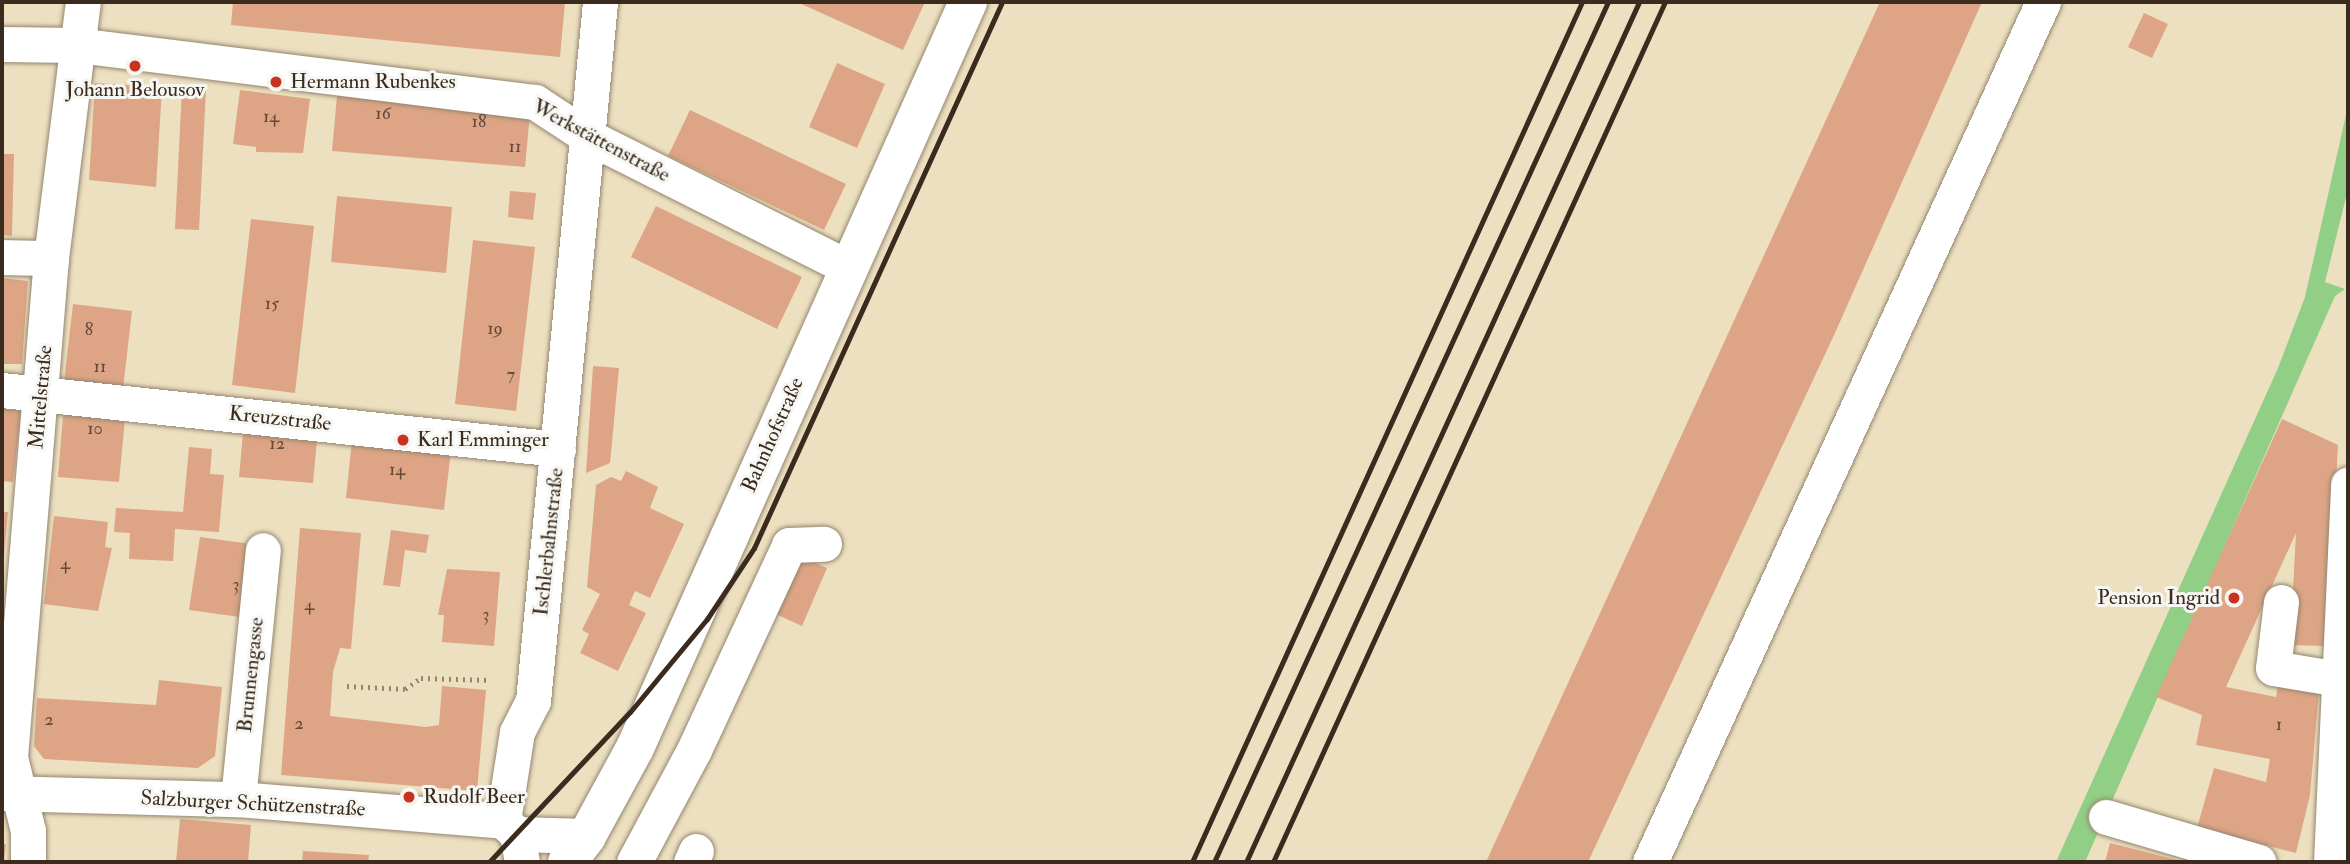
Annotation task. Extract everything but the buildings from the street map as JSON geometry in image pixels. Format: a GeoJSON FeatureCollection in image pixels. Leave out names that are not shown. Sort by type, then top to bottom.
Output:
{"type":"FeatureCollection","features":[{"type":"Feature","properties":{"kind":"main road","name":"Bahnhofstraße"},"geometry":{"type":"LineString","coordinates":[[577,849],[635,748],[968,2]]}},
{"type":"Feature","properties":{"kind":"street","name":"Mittelstraße"},"geometry":{"type":"LineString","coordinates":[[28,862],[28,831],[11,793],[10,757],[51,258],[83,2]]}},
{"type":"Feature","properties":{"kind":"street","name":"Ischlerbahnstraße"},"geometry":{"type":"LineString","coordinates":[[514,839],[517,733],[533,701],[600,2]]}},
{"type":"Feature","properties":{"kind":"street"},"geometry":{"type":"LineString","coordinates":[[1650,862],[2043,2]]}},
{"type":"Feature","properties":{"kind":"street","name":"Werkstättenstraße"},"geometry":{"type":"LineString","coordinates":[[2,44],[77,45],[535,102],[587,136],[848,267]]}},
{"type":"Feature","properties":{"kind":"street"},"geometry":{"type":"LineString","coordinates":[[2,257],[51,258]]}},
{"type":"Feature","properties":{"kind":"street","name":"Kreuzstraße"},"geometry":{"type":"LineString","coordinates":[[2,390],[558,449]]}},
{"type":"Feature","properties":{"kind":"street"},"geometry":{"type":"LineString","coordinates":[[2331,862],[2339,679],[2344,640],[2348,484]]}},
{"type":"Feature","properties":{"kind":"street"},"geometry":{"type":"LineString","coordinates":[[634,862],[694,750],[789,545],[824,544]]}},
{"type":"Feature","properties":{"kind":"street","name":"Brunnengasse"},"geometry":{"type":"LineString","coordinates":[[238,799],[263,551]]}},
{"type":"Feature","properties":{"kind":"street"},"geometry":{"type":"LineString","coordinates":[[2280,603],[2273,668],[2339,679]]}},
{"type":"Feature","properties":{"kind":"street","name":"Salzburger Schützenstraße"},"geometry":{"type":"LineString","coordinates":[[11,793],[238,799],[577,849]]}},
{"type":"Feature","properties":{"kind":"street"},"geometry":{"type":"LineString","coordinates":[[2106,817],[2259,862]]}},
{"type":"Feature","properties":{"kind":"path"},"geometry":{"type":"LineString","coordinates":[[347,686],[405,689],[421,678],[491,680]]}},
{"type":"Feature","properties":{"kind":"green space"},"geometry":{"type":"Polygon","coordinates":[[[2348,106],[2348,189],[2325,282],[2345,289],[2335,296],[2085,862],[2056,862],[2278,368],[2305,297],[2348,106]]]}},
{"type":"Feature","properties":{"kind":"railway"},"geometry":{"type":"LineString","coordinates":[[489,862],[630,712],[707,619],[754,548],[1002,2]]}},
{"type":"Feature","properties":{"kind":"railway"},"geometry":{"type":"LineString","coordinates":[[1192,862],[1582,2]]}},
{"type":"Feature","properties":{"kind":"railway"},"geometry":{"type":"LineString","coordinates":[[1214,862],[1608,2]]}},
{"type":"Feature","properties":{"kind":"railway"},"geometry":{"type":"LineString","coordinates":[[1246,862],[1639,2]]}},
{"type":"Feature","properties":{"kind":"railway"},"geometry":{"type":"LineString","coordinates":[[1273,862],[1665,2]]}},
{"type":"Feature","properties":{"kind":"place","name":"Johann Belousov"},"geometry":{"type":"Point","coordinates":[135,66]}},
{"type":"Feature","properties":{"kind":"place","name":"Hermann Rubenkes"},"geometry":{"type":"Point","coordinates":[276,82]}},
{"type":"Feature","properties":{"kind":"place","name":"Karl Emminger"},"geometry":{"type":"Point","coordinates":[403,440]}},
{"type":"Feature","properties":{"kind":"place","name":"Pension Ingrid"},"geometry":{"type":"Point","coordinates":[2234,598]}},
{"type":"Feature","properties":{"kind":"place","name":"Rudolf Beer"},"geometry":{"type":"Point","coordinates":[409,797]}}]}
